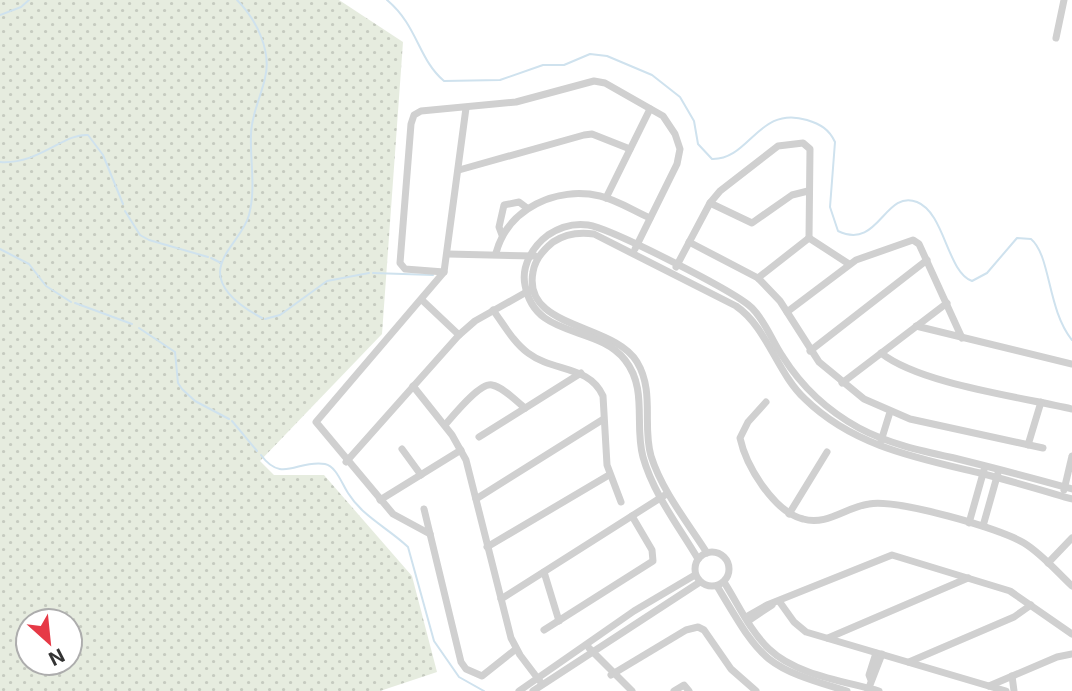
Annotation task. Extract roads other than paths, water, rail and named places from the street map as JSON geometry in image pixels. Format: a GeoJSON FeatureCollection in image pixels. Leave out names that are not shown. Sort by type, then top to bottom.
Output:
{"type":"FeatureCollection","features":[{"type":"Feature","properties":{"kind":"street"},"geometry":{"type":"LineString","coordinates":[[1056,38],[1064,2],[1072,6]]}},
{"type":"Feature","properties":{"kind":"street"},"geometry":{"type":"LineString","coordinates":[[444,272],[405,269],[400,262],[411,124],[414,115],[421,111],[516,103],[594,81],[605,83],[650,109],[669,124],[680,149],[677,164],[635,249]]}},
{"type":"Feature","properties":{"kind":"street"},"geometry":{"type":"LineString","coordinates":[[430,534],[401,521],[380,500],[318,428],[316,419],[444,272],[466,108]]}},
{"type":"Feature","properties":{"kind":"street"},"geometry":{"type":"LineString","coordinates":[[606,198],[650,109]]}},
{"type":"Feature","properties":{"kind":"street"},"geometry":{"type":"LineString","coordinates":[[459,170],[592,134],[630,149]]}},
{"type":"Feature","properties":{"kind":"street"},"geometry":{"type":"LineString","coordinates":[[673,274],[710,202],[725,186],[785,143],[803,143],[809,146],[809,238]]}},
{"type":"Feature","properties":{"kind":"street"},"geometry":{"type":"LineString","coordinates":[[710,202],[751,223],[792,195],[808,191]]}},
{"type":"Feature","properties":{"kind":"street"},"geometry":{"type":"LineString","coordinates":[[496,253],[502,235],[527,208],[567,193],[606,198],[650,218]]}},
{"type":"Feature","properties":{"kind":"street"},"geometry":{"type":"LineString","coordinates":[[502,235],[499,227],[504,205],[519,202],[527,208]]}},
{"type":"Feature","properties":{"kind":"street"},"geometry":{"type":"LineString","coordinates":[[698,579],[698,559],[642,456],[638,391],[625,360],[603,342],[546,321],[536,311],[524,279],[547,236],[576,224],[602,228],[673,274],[743,311],[760,331],[774,358],[806,400],[843,428],[881,442],[998,474],[1072,499]]}},
{"type":"Feature","properties":{"kind":"street"},"geometry":{"type":"LineString","coordinates":[[809,238],[849,264]]}},
{"type":"Feature","properties":{"kind":"street"},"geometry":{"type":"LineString","coordinates":[[758,278],[809,238]]}},
{"type":"Feature","properties":{"kind":"street"},"geometry":{"type":"LineString","coordinates":[[787,312],[849,264],[913,240],[919,244],[962,338]]}},
{"type":"Feature","properties":{"kind":"street"},"geometry":{"type":"LineString","coordinates":[[689,242],[758,278],[787,312],[810,351],[842,383],[864,399],[890,411],[1043,449]]}},
{"type":"Feature","properties":{"kind":"street"},"geometry":{"type":"LineString","coordinates":[[635,249],[677,265],[751,306],[782,355],[813,394],[847,421],[881,442]]}},
{"type":"Feature","properties":{"kind":"street"},"geometry":{"type":"LineString","coordinates":[[448,254],[496,253],[535,256]]}},
{"type":"Feature","properties":{"kind":"street"},"geometry":{"type":"LineString","coordinates":[[810,351],[927,260]]}},
{"type":"Feature","properties":{"kind":"street"},"geometry":{"type":"LineString","coordinates":[[346,462],[459,335],[493,310],[530,290]]}},
{"type":"Feature","properties":{"kind":"street"},"geometry":{"type":"LineString","coordinates":[[422,300],[459,335]]}},
{"type":"Feature","properties":{"kind":"street"},"geometry":{"type":"LineString","coordinates":[[842,383],[947,303]]}},
{"type":"Feature","properties":{"kind":"street"},"geometry":{"type":"LineString","coordinates":[[493,310],[528,353],[557,367],[581,373],[599,388],[603,396],[602,420],[610,475],[621,502]]}},
{"type":"Feature","properties":{"kind":"street"},"geometry":{"type":"LineString","coordinates":[[916,326],[1072,364]]}},
{"type":"Feature","properties":{"kind":"street"},"geometry":{"type":"LineString","coordinates":[[881,354],[909,370],[1072,409]]}},
{"type":"Feature","properties":{"kind":"street"},"geometry":{"type":"LineString","coordinates":[[479,437],[581,373]]}},
{"type":"Feature","properties":{"kind":"street"},"geometry":{"type":"LineString","coordinates":[[445,425],[487,382],[525,408]]}},
{"type":"Feature","properties":{"kind":"street"},"geometry":{"type":"LineString","coordinates":[[413,386],[445,425],[461,450],[516,649],[542,684]]}},
{"type":"Feature","properties":{"kind":"street"},"geometry":{"type":"LineString","coordinates":[[766,402],[748,422],[740,438],[770,497],[789,514],[804,520],[824,520],[876,503],[983,526],[1023,542],[1072,586]]}},
{"type":"Feature","properties":{"kind":"street"},"geometry":{"type":"LineString","coordinates":[[1028,445],[1041,402]]}},
{"type":"Feature","properties":{"kind":"street"},"geometry":{"type":"LineString","coordinates":[[881,442],[890,411]]}},
{"type":"Feature","properties":{"kind":"street"},"geometry":{"type":"LineString","coordinates":[[476,499],[602,420]]}},
{"type":"Feature","properties":{"kind":"street"},"geometry":{"type":"LineString","coordinates":[[402,449],[421,475]]}},
{"type":"Feature","properties":{"kind":"street"},"geometry":{"type":"LineString","coordinates":[[380,500],[461,450]]}},
{"type":"Feature","properties":{"kind":"street"},"geometry":{"type":"LineString","coordinates":[[789,514],[827,452]]}},
{"type":"Feature","properties":{"kind":"street"},"geometry":{"type":"LineString","coordinates":[[1062,496],[1068,488],[1072,458]]}},
{"type":"Feature","properties":{"kind":"street"},"geometry":{"type":"LineString","coordinates":[[969,523],[984,470]]}},
{"type":"Feature","properties":{"kind":"street"},"geometry":{"type":"LineString","coordinates":[[998,474],[1068,488]]}},
{"type":"Feature","properties":{"kind":"street"},"geometry":{"type":"LineString","coordinates":[[983,526],[998,474]]}},
{"type":"Feature","properties":{"kind":"street"},"geometry":{"type":"LineString","coordinates":[[487,547],[610,475]]}},
{"type":"Feature","properties":{"kind":"street"},"geometry":{"type":"LineString","coordinates":[[501,599],[665,495]]}},
{"type":"Feature","properties":{"kind":"street"},"geometry":{"type":"LineString","coordinates":[[665,495],[707,553]]}},
{"type":"Feature","properties":{"kind":"street"},"geometry":{"type":"LineString","coordinates":[[424,509],[461,662],[466,669],[482,676],[516,649]]}},
{"type":"Feature","properties":{"kind":"street"},"geometry":{"type":"LineString","coordinates":[[544,630],[656,559],[632,516]]}},
{"type":"Feature","properties":{"kind":"street"},"geometry":{"type":"LineString","coordinates":[[1048,563],[1072,538]]}},
{"type":"Feature","properties":{"kind":"street"},"geometry":{"type":"LineString","coordinates":[[698,559],[707,553],[719,553],[727,561],[729,572],[720,584]]}},
{"type":"Feature","properties":{"kind":"street"},"geometry":{"type":"LineString","coordinates":[[747,619],[776,603],[886,555],[907,558],[1003,588],[1072,634]]}},
{"type":"Feature","properties":{"kind":"street"},"geometry":{"type":"LineString","coordinates":[[946,571],[947,587]]}},
{"type":"Feature","properties":{"kind":"street"},"geometry":{"type":"LineString","coordinates":[[544,572],[559,621]]}},
{"type":"Feature","properties":{"kind":"street"},"geometry":{"type":"LineString","coordinates":[[827,638],[969,578]]}},
{"type":"Feature","properties":{"kind":"street"},"geometry":{"type":"LineString","coordinates":[[519,691],[537,677],[698,579]]}},
{"type":"Feature","properties":{"kind":"street"},"geometry":{"type":"LineString","coordinates":[[533,691],[639,607],[698,579],[720,584],[767,647],[788,663],[879,691]]}},
{"type":"Feature","properties":{"kind":"street"},"geometry":{"type":"LineString","coordinates":[[720,584],[748,639],[766,659],[794,675],[847,691]]}},
{"type":"Feature","properties":{"kind":"street"},"geometry":{"type":"LineString","coordinates":[[776,603],[800,628],[1006,691]]}},
{"type":"Feature","properties":{"kind":"street"},"geometry":{"type":"LineString","coordinates":[[909,663],[1014,617],[1031,605]]}},
{"type":"Feature","properties":{"kind":"street"},"geometry":{"type":"LineString","coordinates":[[615,675],[698,624],[731,669],[756,691]]}},
{"type":"Feature","properties":{"kind":"street"},"geometry":{"type":"LineString","coordinates":[[850,645],[851,628]]}},
{"type":"Feature","properties":{"kind":"street"},"geometry":{"type":"LineString","coordinates":[[588,648],[632,691]]}},
{"type":"Feature","properties":{"kind":"street"},"geometry":{"type":"LineString","coordinates":[[869,686],[869,674],[879,653]]}},
{"type":"Feature","properties":{"kind":"street"},"geometry":{"type":"LineString","coordinates":[[932,669],[933,653]]}},
{"type":"Feature","properties":{"kind":"street"},"geometry":{"type":"LineString","coordinates":[[989,686],[1072,654]]}},
{"type":"Feature","properties":{"kind":"street"},"geometry":{"type":"LineString","coordinates":[[1012,677],[1013,691]]}},
{"type":"Feature","properties":{"kind":"street"},"geometry":{"type":"LineString","coordinates":[[674,691],[684,685],[689,691]]}},
{"type":"Feature","properties":{"kind":"waterway"},"geometry":{"type":"LineString","coordinates":[[0,15],[21,7],[29,0]]}},
{"type":"Feature","properties":{"kind":"waterway"},"geometry":{"type":"LineString","coordinates":[[237,0],[261,36],[267,68],[251,128],[252,185],[249,215],[224,257],[220,272],[221,280],[229,293],[241,305],[262,318]]}},
{"type":"Feature","properties":{"kind":"waterway"},"geometry":{"type":"LineString","coordinates":[[387,0],[405,21],[428,63],[444,81],[500,80],[543,65],[564,65],[590,54],[607,56],[652,75],[680,97],[694,121],[698,144],[712,159],[725,157],[736,151],[765,126],[777,120],[790,117],[816,123],[827,130],[835,142],[830,207],[838,231],[852,235],[863,233],[896,204],[906,200],[917,202],[934,218],[957,266],[972,281],[987,273],[1017,238],[1031,239],[1042,258],[1058,314],[1072,340]]}},
{"type":"Feature","properties":{"kind":"waterway"},"geometry":{"type":"LineString","coordinates":[[0,162],[26,159],[69,139],[88,135],[103,155],[123,204]]}},
{"type":"Feature","properties":{"kind":"waterway"},"geometry":{"type":"LineString","coordinates":[[125,211],[140,235],[149,240],[208,257]]}},
{"type":"Feature","properties":{"kind":"waterway"},"geometry":{"type":"LineString","coordinates":[[0,249],[29,264],[46,286],[71,302]]}},
{"type":"Feature","properties":{"kind":"waterway"},"geometry":{"type":"LineString","coordinates":[[211,258],[221,263]]}},
{"type":"Feature","properties":{"kind":"waterway"},"geometry":{"type":"LineString","coordinates":[[265,319],[280,315],[327,281],[369,273]]}},
{"type":"Feature","properties":{"kind":"waterway"},"geometry":{"type":"LineString","coordinates":[[373,273],[433,275]]}},
{"type":"Feature","properties":{"kind":"waterway"},"geometry":{"type":"LineString","coordinates":[[75,303],[132,324]]}},
{"type":"Feature","properties":{"kind":"waterway"},"geometry":{"type":"LineString","coordinates":[[139,328],[175,352],[178,383],[182,389],[195,401],[229,419]]}},
{"type":"Feature","properties":{"kind":"waterway"},"geometry":{"type":"LineString","coordinates":[[232,421],[257,451]]}},
{"type":"Feature","properties":{"kind":"waterway"},"geometry":{"type":"LineString","coordinates":[[261,455],[276,468],[315,463],[329,465],[361,509],[408,547],[434,641],[459,677],[484,691]]}}]}
